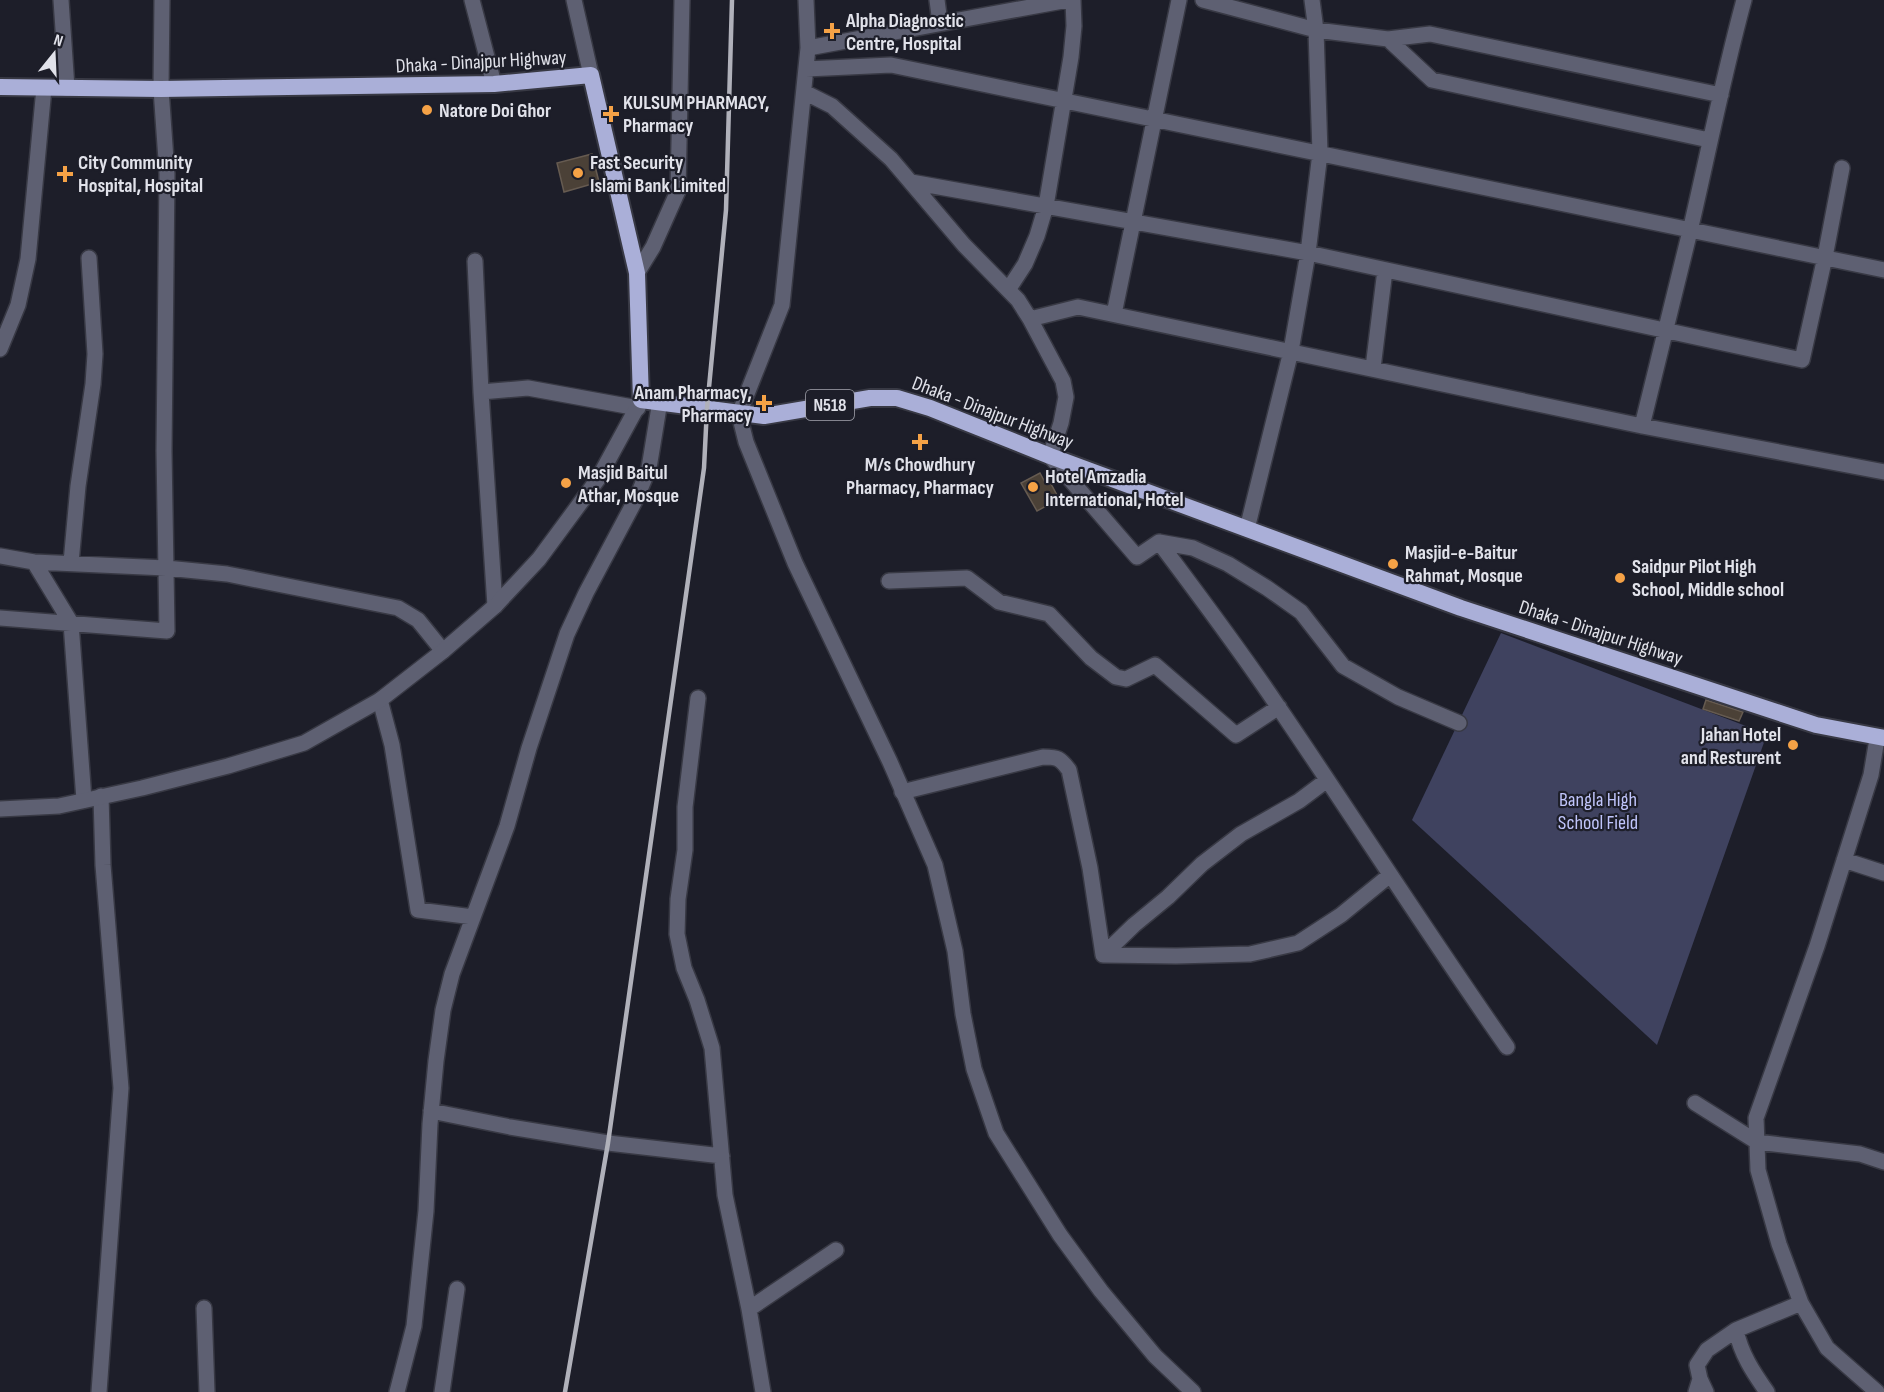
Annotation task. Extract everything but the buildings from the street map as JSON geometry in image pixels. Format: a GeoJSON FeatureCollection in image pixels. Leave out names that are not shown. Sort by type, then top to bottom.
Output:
{"type":"FeatureCollection","features":[{"type":"Feature","properties":{"kind":"highway","name":"Dhaka - Dinajpur Highway"},"geometry":{"type":"LineString","coordinates":[[0,87],[161,89],[494,84],[591,75],[637,273],[640,404],[660,401],[764,416],[870,398],[897,398],[930,408],[1050,456],[1461,608],[1816,725],[1879,737]]}},
{"type":"Feature","properties":{"kind":"street"},"geometry":{"type":"LineString","coordinates":[[61,0],[68,88]]}},
{"type":"Feature","properties":{"kind":"street"},"geometry":{"type":"LineString","coordinates":[[0,618],[167,631],[164,439],[166,174],[161,89],[162,0]]}},
{"type":"Feature","properties":{"kind":"street"},"geometry":{"type":"LineString","coordinates":[[472,0],[494,84]]}},
{"type":"Feature","properties":{"kind":"street"},"geometry":{"type":"LineString","coordinates":[[574,0],[591,75]]}},
{"type":"Feature","properties":{"kind":"street"},"geometry":{"type":"LineString","coordinates":[[637,273],[653,247],[678,191],[682,0]]}},
{"type":"Feature","properties":{"kind":"street"},"geometry":{"type":"LineString","coordinates":[[806,0],[808,48],[782,305],[739,414],[746,442],[795,563],[935,865],[955,951],[963,1014],[974,1069],[996,1133],[1060,1235],[1101,1291],[1155,1356],[1193,1392]]}},
{"type":"Feature","properties":{"kind":"street"},"geometry":{"type":"LineString","coordinates":[[937,0],[939,23]]}},
{"type":"Feature","properties":{"kind":"street"},"geometry":{"type":"LineString","coordinates":[[808,48],[1044,2],[1068,0]]}},
{"type":"Feature","properties":{"kind":"street"},"geometry":{"type":"LineString","coordinates":[[1008,290],[1025,264],[1046,206],[1071,57],[1074,26],[1073,0]]}},
{"type":"Feature","properties":{"kind":"street"},"geometry":{"type":"LineString","coordinates":[[1114,314],[1179,0]]}},
{"type":"Feature","properties":{"kind":"street"},"geometry":{"type":"LineString","coordinates":[[1203,0],[1316,30],[1388,39],[1430,34],[1721,95]]}},
{"type":"Feature","properties":{"kind":"street"},"geometry":{"type":"LineString","coordinates":[[1247,530],[1291,351],[1308,253],[1320,153],[1316,30],[1312,0]]}},
{"type":"Feature","properties":{"kind":"street"},"geometry":{"type":"LineString","coordinates":[[1642,426],[1690,230],[1725,70],[1744,0]]}},
{"type":"Feature","properties":{"kind":"street"},"geometry":{"type":"LineString","coordinates":[[1388,39],[1431,80],[1709,140]]}},
{"type":"Feature","properties":{"kind":"street"},"geometry":{"type":"LineString","coordinates":[[806,69],[891,65],[1884,270]]}},
{"type":"Feature","properties":{"kind":"street"},"geometry":{"type":"LineString","coordinates":[[0,350],[18,305],[28,259],[44,88]]}},
{"type":"Feature","properties":{"kind":"street"},"geometry":{"type":"LineString","coordinates":[[804,92],[832,106],[891,159],[964,245],[1018,300],[1063,381],[1066,398],[1061,423],[1050,456],[1137,556],[1160,542],[1193,548],[1228,564],[1301,612],[1343,666],[1398,697],[1459,723]]}},
{"type":"Feature","properties":{"kind":"street"},"geometry":{"type":"LineString","coordinates":[[912,182],[1308,253],[1802,360],[1842,168]]}},
{"type":"Feature","properties":{"kind":"street"},"geometry":{"type":"LineString","coordinates":[[71,564],[78,486],[93,384],[95,354],[89,258]]}},
{"type":"Feature","properties":{"kind":"street"},"geometry":{"type":"LineString","coordinates":[[474,261],[495,606]]}},
{"type":"Feature","properties":{"kind":"street"},"geometry":{"type":"LineString","coordinates":[[1373,369],[1385,270]]}},
{"type":"Feature","properties":{"kind":"street"},"geometry":{"type":"LineString","coordinates":[[1030,319],[1078,307],[1642,426],[1884,472]]}},
{"type":"Feature","properties":{"kind":"street"},"geometry":{"type":"LineString","coordinates":[[0,809],[59,806],[228,766],[304,742],[380,700],[495,606],[539,559],[598,479],[640,404],[528,388],[481,392]]}},
{"type":"Feature","properties":{"kind":"street"},"geometry":{"type":"LineString","coordinates":[[397,1392],[414,1326],[426,1212],[431,1111],[442,1010],[452,974],[507,826],[532,737],[567,634],[637,497],[649,468],[660,401]]}},
{"type":"Feature","properties":{"kind":"street"},"geometry":{"type":"LineString","coordinates":[[1160,542],[1279,707],[1445,958],[1508,1047]]}},
{"type":"Feature","properties":{"kind":"street"},"geometry":{"type":"LineString","coordinates":[[0,556],[34,562],[166,568],[227,574],[398,608],[418,620],[442,651]]}},
{"type":"Feature","properties":{"kind":"street"},"geometry":{"type":"LineString","coordinates":[[34,562],[71,623],[84,800]]}},
{"type":"Feature","properties":{"kind":"street"},"geometry":{"type":"LineString","coordinates":[[889,581],[967,578],[999,602],[1049,614],[1091,658],[1116,677],[1126,679],[1155,665],[1236,735],[1279,707]]}},
{"type":"Feature","properties":{"kind":"street"},"geometry":{"type":"LineString","coordinates":[[698,698],[685,807],[685,850],[678,899],[677,934],[684,968],[712,1048],[725,1195],[749,1309],[763,1392]]}},
{"type":"Feature","properties":{"kind":"street"},"geometry":{"type":"LineString","coordinates":[[380,700],[392,745],[418,910],[473,916]]}},
{"type":"Feature","properties":{"kind":"street"},"geometry":{"type":"LineString","coordinates":[[1878,1390],[1827,1348],[1801,1303],[1779,1245],[1758,1170],[1756,1118],[1817,946],[1871,776],[1879,737]]}},
{"type":"Feature","properties":{"kind":"street"},"geometry":{"type":"LineString","coordinates":[[903,792],[1043,757],[1061,759],[1069,770],[1090,868],[1103,955]]}},
{"type":"Feature","properties":{"kind":"street"},"geometry":{"type":"LineString","coordinates":[[1103,955],[1202,864],[1241,834],[1299,801],[1327,780]]}},
{"type":"Feature","properties":{"kind":"street"},"geometry":{"type":"LineString","coordinates":[[99,1392],[121,1088],[104,876],[101,796]]}},
{"type":"Feature","properties":{"kind":"street"},"geometry":{"type":"LineString","coordinates":[[1844,860],[1884,873]]}},
{"type":"Feature","properties":{"kind":"street"},"geometry":{"type":"LineString","coordinates":[[1103,955],[1250,954],[1298,943],[1341,915],[1390,875]]}},
{"type":"Feature","properties":{"kind":"street"},"geometry":{"type":"LineString","coordinates":[[1695,1103],[1757,1142],[1860,1154],[1884,1162]]}},
{"type":"Feature","properties":{"kind":"street"},"geometry":{"type":"LineString","coordinates":[[431,1111],[608,1143],[722,1155]]}},
{"type":"Feature","properties":{"kind":"street"},"geometry":{"type":"LineString","coordinates":[[749,1309],[836,1250]]}},
{"type":"Feature","properties":{"kind":"street"},"geometry":{"type":"LineString","coordinates":[[442,1392],[457,1289]]}},
{"type":"Feature","properties":{"kind":"street"},"geometry":{"type":"LineString","coordinates":[[1701,1388],[1697,1365],[1707,1350],[1736,1330],[1801,1303]]}},
{"type":"Feature","properties":{"kind":"street"},"geometry":{"type":"LineString","coordinates":[[204,1308],[207,1392]]}},
{"type":"Feature","properties":{"kind":"street"},"geometry":{"type":"LineString","coordinates":[[1736,1330],[1739,1345],[1750,1368],[1767,1392]]}},
{"type":"Feature","properties":{"kind":"green space","name":"Bangla High School Field"},"geometry":{"type":"Polygon","coordinates":[[[1501,633],[1767,734],[1657,1045],[1412,820],[1501,633]]]}},
{"type":"Feature","properties":{"kind":"railway"},"geometry":{"type":"LineString","coordinates":[[565,1392],[608,1143],[704,468],[707,408],[726,210],[732,0]]}},
{"type":"Feature","properties":{"kind":"place","name":"Alpha Diagnostic Centre, Hospital"},"geometry":{"type":"Point","coordinates":[832,31]}},
{"type":"Feature","properties":{"kind":"place","name":"Natore Doi Ghor"},"geometry":{"type":"Point","coordinates":[427,110]}},
{"type":"Feature","properties":{"kind":"place","name":"KULSUM PHARMACY, Pharmacy"},"geometry":{"type":"Point","coordinates":[611,114]}},
{"type":"Feature","properties":{"kind":"place","name":"Fast Security Islami Bank Limited"},"geometry":{"type":"Point","coordinates":[578,173]}},
{"type":"Feature","properties":{"kind":"place","name":"City Community Hospital, Hospital"},"geometry":{"type":"Point","coordinates":[65,174]}},
{"type":"Feature","properties":{"kind":"place","name":"Anam Pharmacy, Pharmacy"},"geometry":{"type":"Point","coordinates":[764,403]}},
{"type":"Feature","properties":{"kind":"place","name":"M/s Chowdhury Pharmacy, Pharmacy"},"geometry":{"type":"Point","coordinates":[920,442]}},
{"type":"Feature","properties":{"kind":"place","name":"Masjid Baitul Athar, Mosque"},"geometry":{"type":"Point","coordinates":[566,483]}},
{"type":"Feature","properties":{"kind":"place","name":"Hotel Amzadia International, Hotel"},"geometry":{"type":"Point","coordinates":[1033,487]}},
{"type":"Feature","properties":{"kind":"place","name":"Masjid-e-Baitur Rahmat, Mosque"},"geometry":{"type":"Point","coordinates":[1393,564]}},
{"type":"Feature","properties":{"kind":"place","name":"Saidpur Pilot High School, Middle school"},"geometry":{"type":"Point","coordinates":[1620,578]}},
{"type":"Feature","properties":{"kind":"place","name":"Jahan Hotel and Resturent"},"geometry":{"type":"Point","coordinates":[1793,745]}}]}
